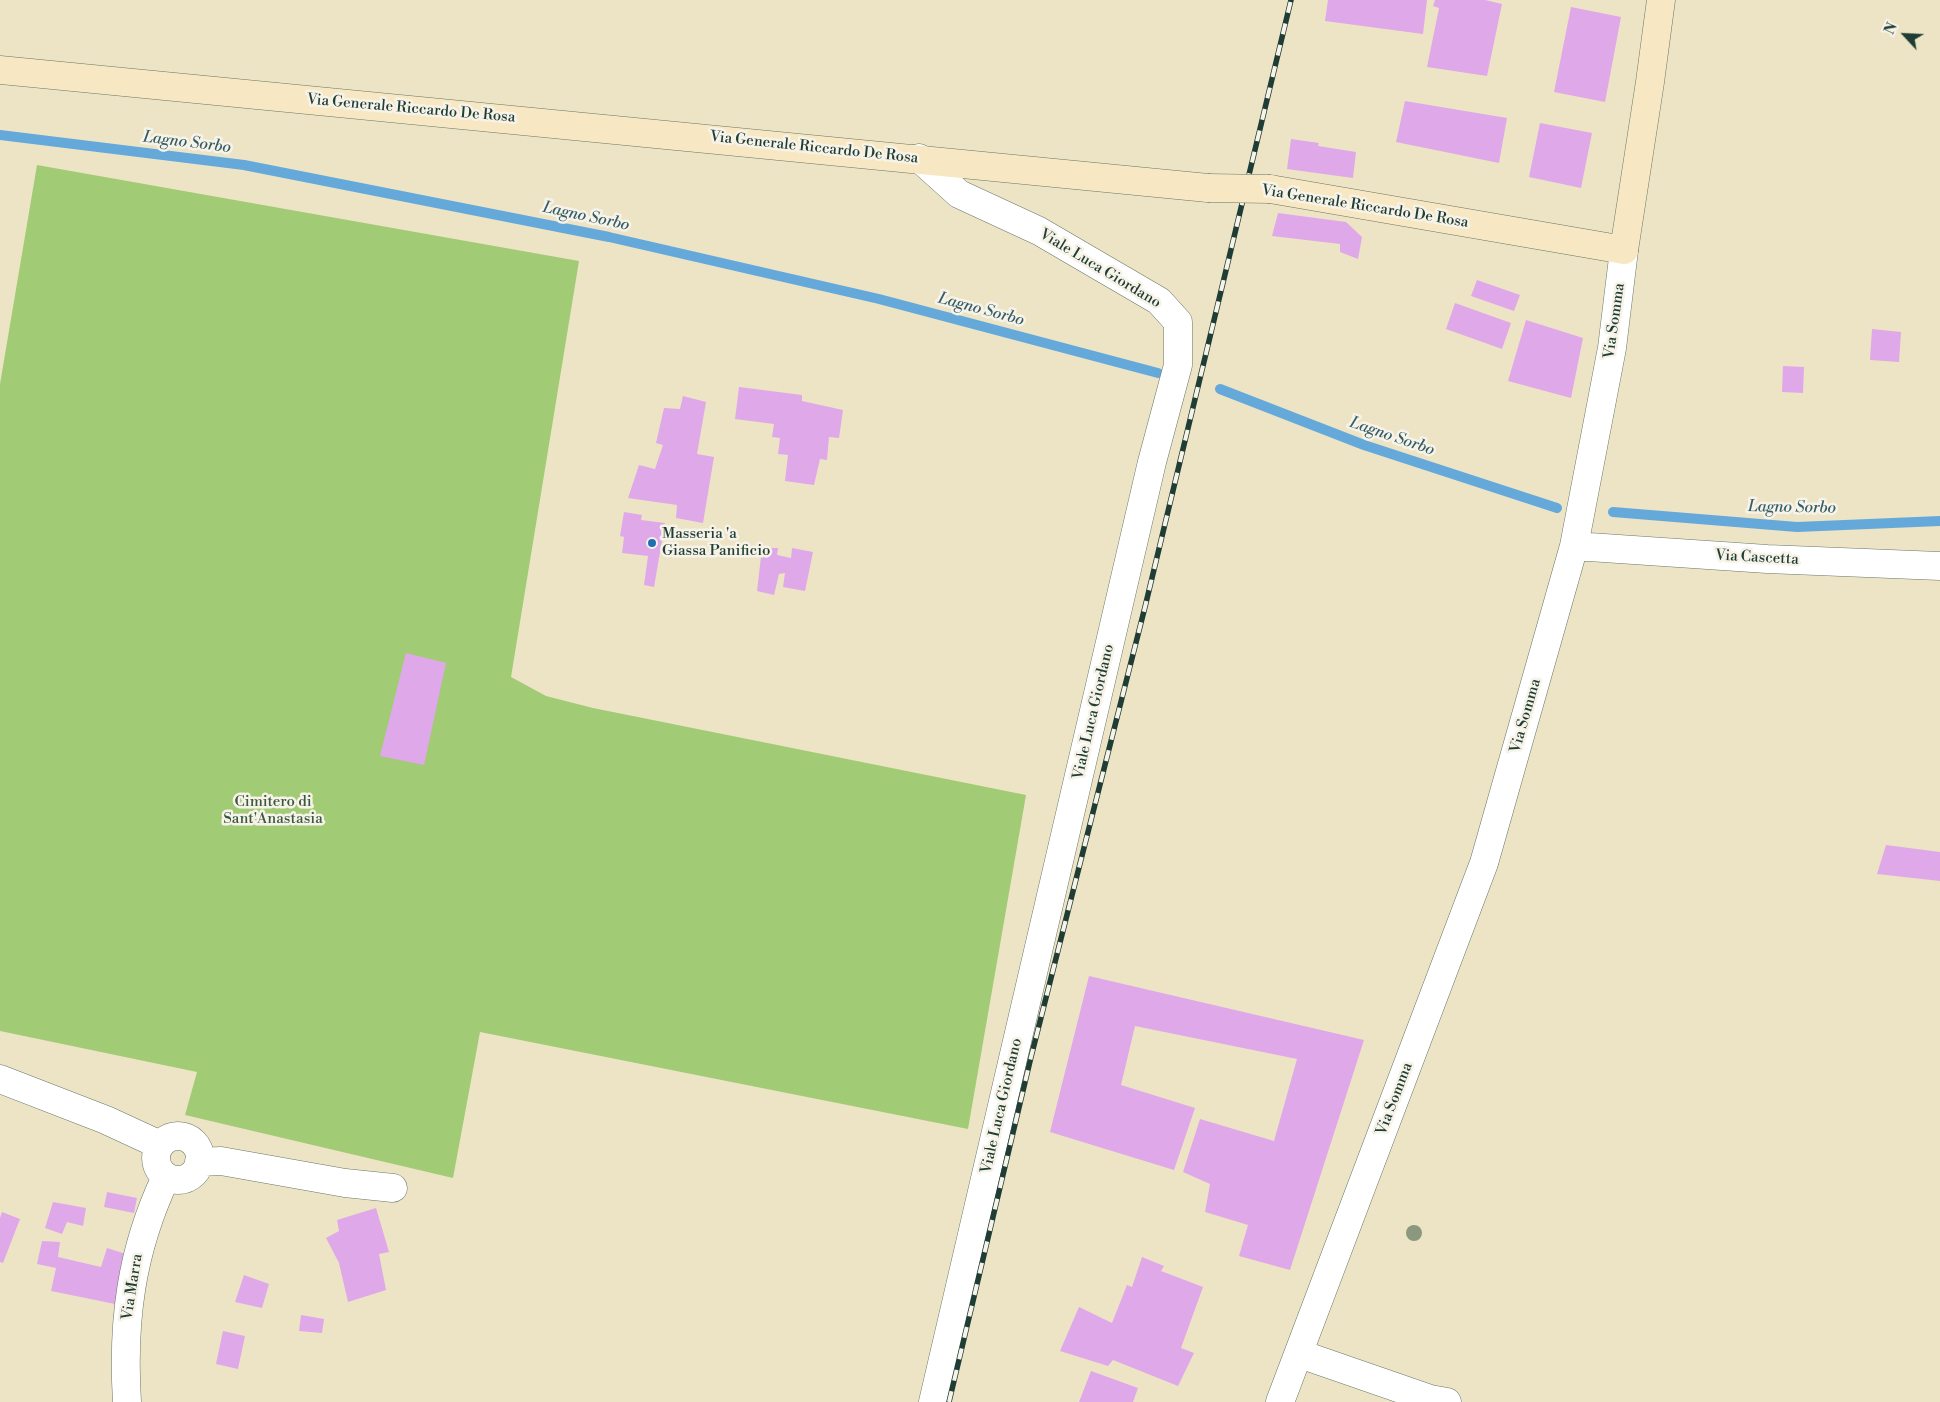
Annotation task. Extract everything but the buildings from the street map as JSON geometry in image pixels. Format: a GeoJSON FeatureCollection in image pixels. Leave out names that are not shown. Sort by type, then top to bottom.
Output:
{"type":"FeatureCollection","features":[{"type":"Feature","properties":{"kind":"main road","name":"Via Somma"},"geometry":{"type":"LineString","coordinates":[[1624,250],[1650,82],[1660,0]]}},
{"type":"Feature","properties":{"kind":"main road","name":"Via Generale Riccardo De Rosa"},"geometry":{"type":"LineString","coordinates":[[0,70],[919,158],[1208,188],[1270,190],[1624,250]]}},
{"type":"Feature","properties":{"kind":"street","name":"Viale Luca Giordano"},"geometry":{"type":"LineString","coordinates":[[919,158],[959,194],[1039,231],[1159,301],[1178,322],[1178,365],[1152,462],[934,1402]]}},
{"type":"Feature","properties":{"kind":"street","name":"Via Somma"},"geometry":{"type":"LineString","coordinates":[[1280,1402],[1300,1354],[1484,863],[1574,546],[1612,348],[1624,250]]}},
{"type":"Feature","properties":{"kind":"street","name":"Via Cascetta"},"geometry":{"type":"LineString","coordinates":[[1574,546],[1767,559],[1940,566]]}},
{"type":"Feature","properties":{"kind":"street"},"geometry":{"type":"LineString","coordinates":[[0,1079],[106,1120],[160,1145]]}},
{"type":"Feature","properties":{"kind":"street"},"geometry":{"type":"LineString","coordinates":[[172,1137],[186,1138],[197,1148],[199,1162],[197,1169],[186,1178],[180,1180],[166,1177],[157,1166],[155,1159],[160,1145],[172,1137]]}},
{"type":"Feature","properties":{"kind":"street"},"geometry":{"type":"LineString","coordinates":[[199,1162],[221,1161],[345,1183],[393,1188]]}},
{"type":"Feature","properties":{"kind":"street","name":"Via Marra"},"geometry":{"type":"LineString","coordinates":[[127,1402],[124,1358],[130,1295],[142,1235],[166,1177]]}},
{"type":"Feature","properties":{"kind":"street"},"geometry":{"type":"LineString","coordinates":[[1300,1354],[1430,1399],[1447,1402]]}},
{"type":"Feature","properties":{"kind":"green space","name":"Cimitero di Sant'Anastasia"},"geometry":{"type":"Polygon","coordinates":[[[37,165],[579,261],[511,677],[546,696],[593,708],[1026,795],[968,1129],[480,1032],[453,1178],[185,1115],[197,1072],[0,1031],[0,384],[37,165]]]}},
{"type":"Feature","properties":{"kind":"waterway","name":"Lagno Sorbo"},"geometry":{"type":"LineString","coordinates":[[0,135],[244,165],[609,237],[879,299],[1158,373]]}},
{"type":"Feature","properties":{"kind":"waterway","name":"Lagno Sorbo"},"geometry":{"type":"LineString","coordinates":[[1220,389],[1364,445],[1557,508]]}},
{"type":"Feature","properties":{"kind":"waterway","name":"Lagno Sorbo"},"geometry":{"type":"LineString","coordinates":[[1613,512],[1797,527],[1940,521]]}},
{"type":"Feature","properties":{"kind":"railway"},"geometry":{"type":"LineString","coordinates":[[949,1402],[1031,1057],[1145,607],[1291,0]]}},
{"type":"Feature","properties":{"kind":"place","name":"Masseria 'a Giassa Panificio"},"geometry":{"type":"Point","coordinates":[652,543]}}]}
